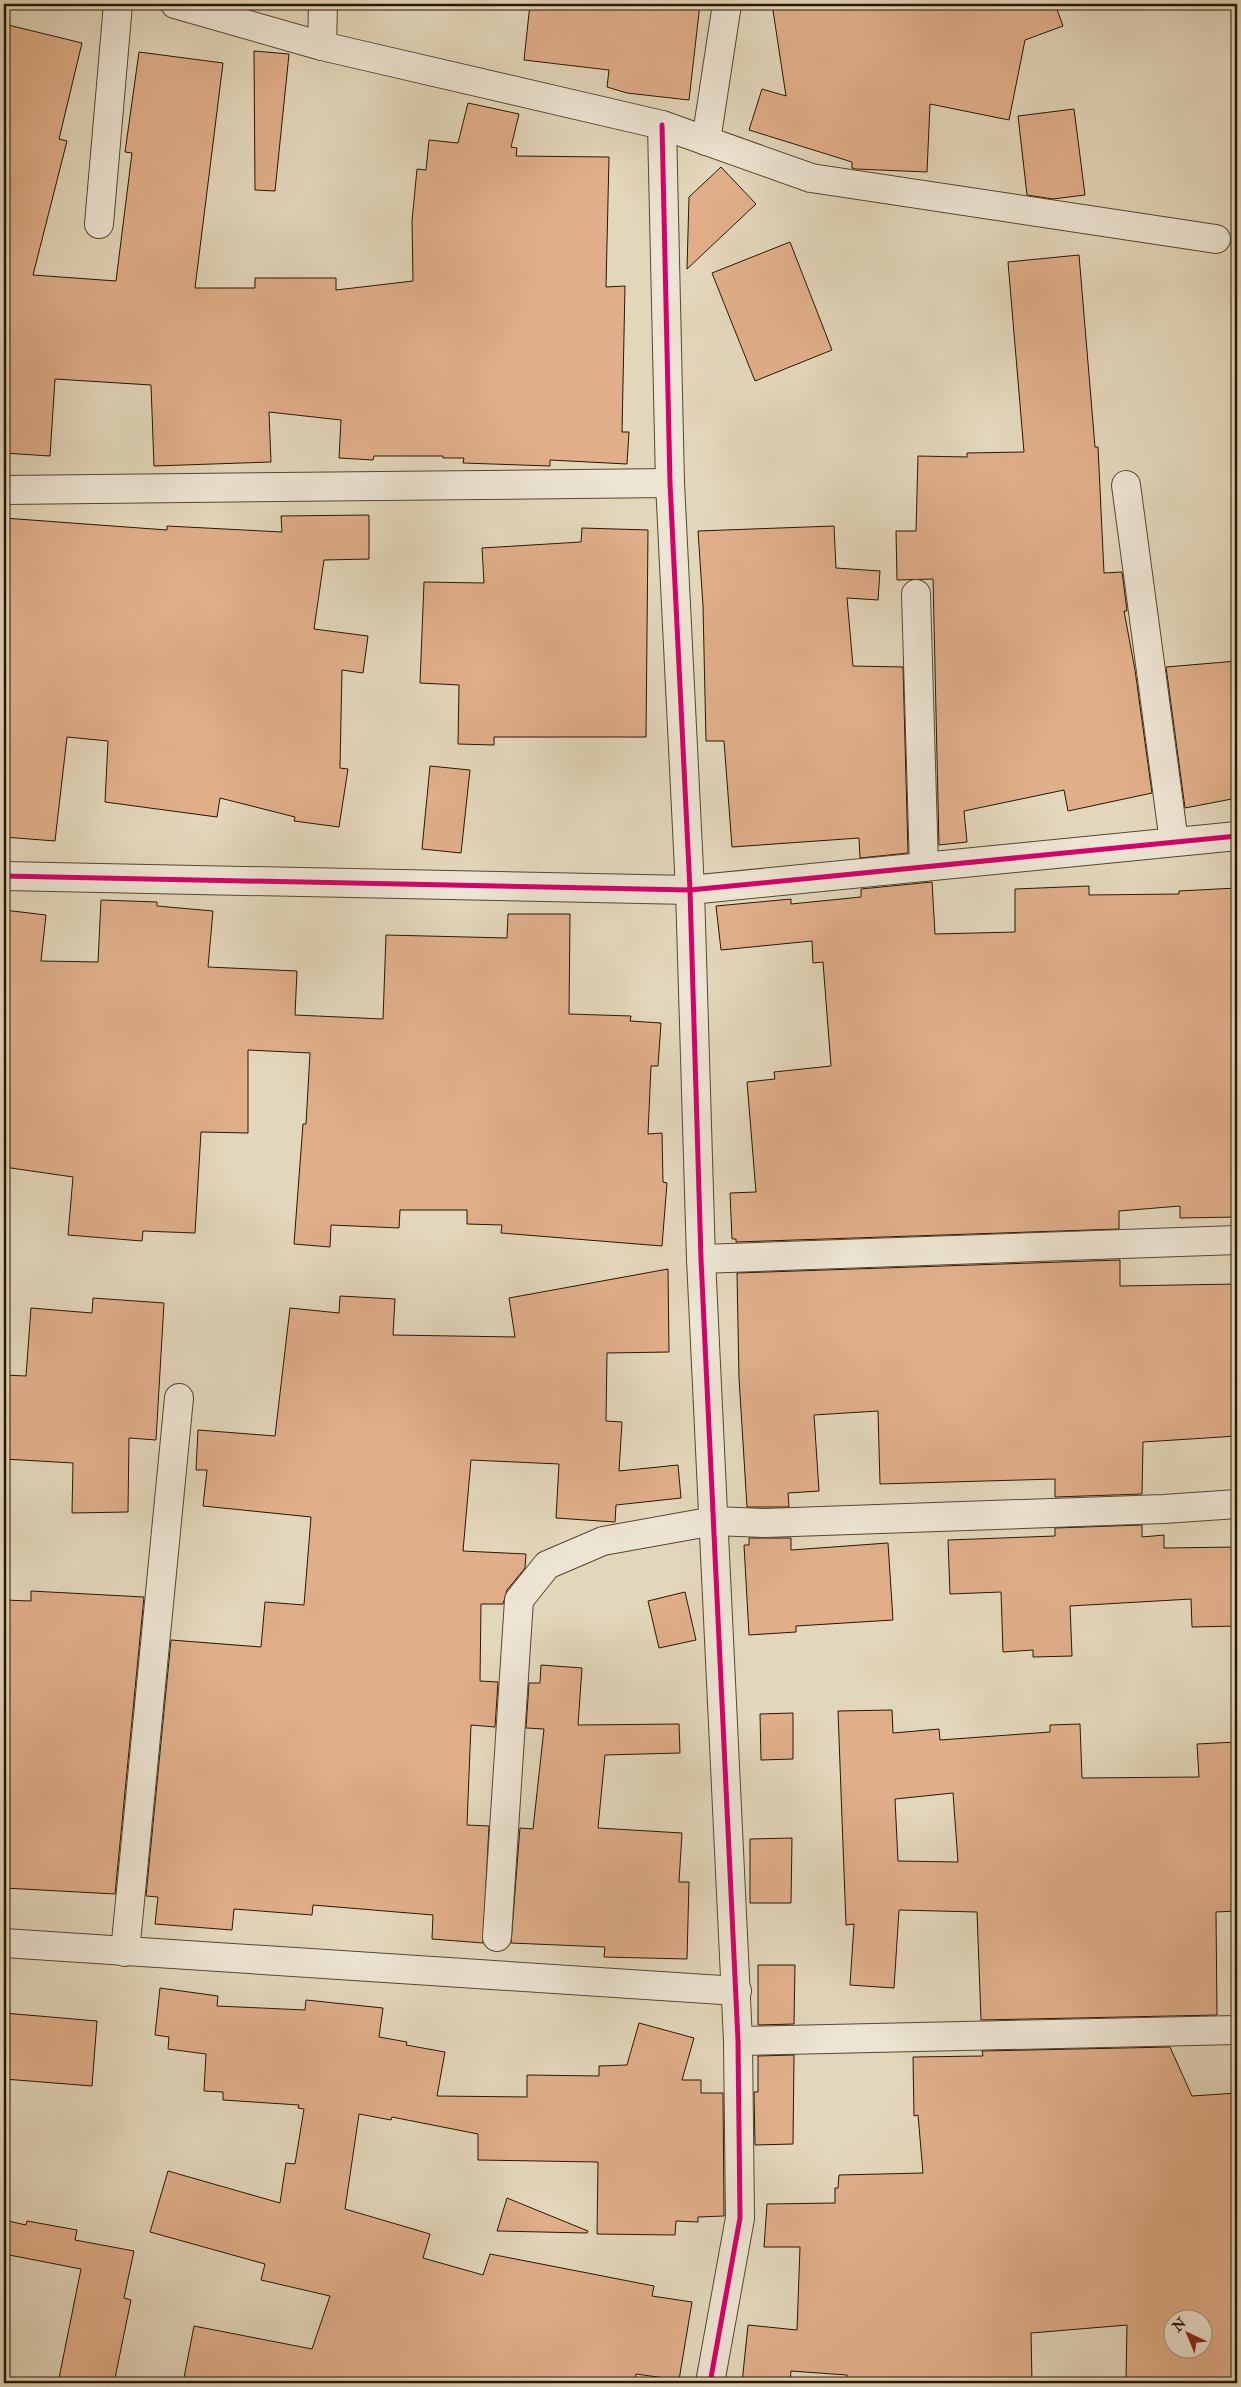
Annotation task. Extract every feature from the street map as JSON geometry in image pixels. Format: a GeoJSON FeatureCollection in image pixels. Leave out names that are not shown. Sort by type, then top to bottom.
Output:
{"type":"FeatureCollection","features":[{"type":"Feature","properties":{"kind":"street"},"geometry":{"type":"LineString","coordinates":[[99,224],[118,4]]}},
{"type":"Feature","properties":{"kind":"street"},"geometry":{"type":"LineString","coordinates":[[175,4],[322,46],[662,125],[811,178],[1216,238]]}},
{"type":"Feature","properties":{"kind":"street"},"geometry":{"type":"LineString","coordinates":[[322,46],[323,4]]}},
{"type":"Feature","properties":{"kind":"street"},"geometry":{"type":"LineString","coordinates":[[706,141],[728,4]]}},
{"type":"Feature","properties":{"kind":"street"},"geometry":{"type":"LineString","coordinates":[[662,125],[670,483],[690,890],[701,1260],[737,1991],[740,2218],[710,2383]]}},
{"type":"Feature","properties":{"kind":"street"},"geometry":{"type":"LineString","coordinates":[[4,490],[670,483]]}},
{"type":"Feature","properties":{"kind":"street"},"geometry":{"type":"LineString","coordinates":[[1126,486],[1174,842]]}},
{"type":"Feature","properties":{"kind":"street"},"geometry":{"type":"LineString","coordinates":[[916,594],[924,867]]}},
{"type":"Feature","properties":{"kind":"street"},"geometry":{"type":"LineString","coordinates":[[4,876],[690,890],[1237,836]]}},
{"type":"Feature","properties":{"kind":"street"},"geometry":{"type":"LineString","coordinates":[[701,1260],[1237,1240]]}},
{"type":"Feature","properties":{"kind":"street"},"geometry":{"type":"LineString","coordinates":[[124,1952],[179,1398]]}},
{"type":"Feature","properties":{"kind":"street"},"geometry":{"type":"LineString","coordinates":[[497,1937],[519,1600],[547,1565],[603,1541],[714,1521],[765,1523],[1164,1509],[1237,1504]]}},
{"type":"Feature","properties":{"kind":"street"},"geometry":{"type":"LineString","coordinates":[[4,1943],[737,1991]]}},
{"type":"Feature","properties":{"kind":"street"},"geometry":{"type":"LineString","coordinates":[[738,2041],[1237,2030]]}},
{"type":"Feature","properties":{"kind":"building"},"geometry":{"type":"Polygon","coordinates":[[[530,4],[700,4],[689,100],[627,93],[607,87],[609,70],[524,60],[530,4]]]}},
{"type":"Feature","properties":{"kind":"building"},"geometry":{"type":"Polygon","coordinates":[[[772,4],[1055,4],[1063,26],[1025,40],[1009,120],[930,104],[927,172],[856,169],[852,168],[852,162],[749,130],[762,89],[786,96],[772,4]]]}},
{"type":"Feature","properties":{"kind":"building"},"geometry":{"type":"Polygon","coordinates":[[[4,24],[82,43],[59,139],[67,141],[33,275],[116,281],[132,153],[125,152],[139,52],[223,63],[195,288],[255,288],[255,278],[336,278],[336,290],[413,281],[412,221],[417,169],[426,170],[429,140],[458,143],[468,103],[519,114],[511,147],[517,148],[516,156],[609,157],[606,287],[625,286],[622,432],[629,432],[627,464],[550,460],[550,466],[463,463],[464,458],[443,458],[443,456],[374,456],[373,460],[339,458],[341,420],[269,412],[271,462],[154,466],[151,385],[55,379],[50,456],[4,453],[4,24]]]}},
{"type":"Feature","properties":{"kind":"building"},"geometry":{"type":"Polygon","coordinates":[[[254,51],[289,54],[275,191],[255,190],[254,51]]]}},
{"type":"Feature","properties":{"kind":"building"},"geometry":{"type":"Polygon","coordinates":[[[1074,109],[1085,195],[1053,199],[1027,195],[1018,116],[1074,109]]]}},
{"type":"Feature","properties":{"kind":"building"},"geometry":{"type":"Polygon","coordinates":[[[721,167],[756,204],[687,269],[689,197],[721,167]]]}},
{"type":"Feature","properties":{"kind":"building"},"geometry":{"type":"Polygon","coordinates":[[[790,242],[832,350],[755,381],[712,273],[790,242]]]}},
{"type":"Feature","properties":{"kind":"building"},"geometry":{"type":"Polygon","coordinates":[[[1079,255],[1095,447],[1098,447],[1104,573],[1122,572],[1127,611],[1124,611],[1135,670],[1152,793],[1068,811],[1064,790],[964,811],[967,842],[939,845],[933,579],[897,580],[896,531],[916,531],[918,456],[967,457],[967,453],[1024,452],[1008,262],[1079,255]]]}},
{"type":"Feature","properties":{"kind":"building"},"geometry":{"type":"Polygon","coordinates":[[[369,515],[369,559],[324,560],[314,629],[368,636],[363,673],[342,670],[340,768],[348,769],[339,827],[294,821],[295,817],[220,798],[217,817],[105,802],[108,741],[67,737],[55,841],[4,837],[7,766],[4,766],[4,518],[167,530],[167,526],[282,532],[281,516],[369,515]]]}},
{"type":"Feature","properties":{"kind":"building"},"geometry":{"type":"Polygon","coordinates":[[[834,526],[836,568],[880,571],[878,600],[847,598],[853,666],[903,667],[908,853],[860,858],[859,838],[732,847],[724,741],[706,741],[703,606],[698,531],[834,526]]]}},
{"type":"Feature","properties":{"kind":"building"},"geometry":{"type":"Polygon","coordinates":[[[582,528],[648,530],[646,737],[494,737],[494,745],[458,744],[459,685],[420,683],[424,582],[484,583],[482,548],[581,542],[582,528]]]}},
{"type":"Feature","properties":{"kind":"building"},"geometry":{"type":"Polygon","coordinates":[[[1237,661],[1237,798],[1185,808],[1166,667],[1237,661]]]}},
{"type":"Feature","properties":{"kind":"building"},"geometry":{"type":"Polygon","coordinates":[[[430,766],[470,770],[461,853],[422,849],[430,766]]]}},
{"type":"Feature","properties":{"kind":"building"},"geometry":{"type":"Polygon","coordinates":[[[932,882],[935,934],[1015,932],[1015,889],[1089,886],[1089,895],[1179,894],[1179,891],[1237,888],[1237,1217],[1180,1218],[1180,1206],[1119,1211],[1119,1229],[736,1242],[736,1239],[732,1239],[730,1193],[756,1192],[747,1082],[775,1079],[774,1072],[831,1066],[823,962],[813,963],[812,941],[721,950],[716,906],[791,899],[791,904],[861,897],[861,889],[932,882]]]}},
{"type":"Feature","properties":{"kind":"building"},"geometry":{"type":"Polygon","coordinates":[[[101,900],[157,902],[157,906],[213,911],[208,967],[297,971],[295,1015],[383,1019],[386,935],[507,938],[508,914],[570,914],[569,1014],[631,1016],[630,1021],[661,1023],[658,1066],[651,1066],[648,1134],[662,1133],[663,1182],[667,1183],[662,1246],[501,1233],[502,1225],[467,1224],[467,1210],[400,1210],[399,1228],[331,1225],[330,1247],[294,1244],[303,1124],[306,1124],[310,1053],[248,1050],[248,1133],[201,1132],[195,1233],[143,1231],[142,1241],[68,1235],[73,1177],[4,1167],[4,910],[46,915],[41,961],[98,962],[101,900]]]}},
{"type":"Feature","properties":{"kind":"building"},"geometry":{"type":"Polygon","coordinates":[[[1120,1260],[1120,1286],[1237,1284],[1237,1436],[1143,1442],[1142,1494],[1055,1497],[1055,1479],[880,1484],[878,1411],[814,1415],[819,1491],[788,1493],[789,1507],[747,1507],[739,1378],[737,1273],[1120,1260]]]}},
{"type":"Feature","properties":{"kind":"building"},"geometry":{"type":"Polygon","coordinates":[[[668,1269],[669,1352],[607,1353],[606,1421],[622,1422],[619,1471],[678,1465],[681,1498],[616,1505],[615,1522],[556,1518],[559,1464],[471,1460],[463,1551],[526,1554],[525,1568],[507,1590],[503,1604],[481,1604],[480,1681],[498,1682],[495,1727],[471,1725],[467,1825],[489,1826],[483,1943],[432,1939],[433,1915],[313,1905],[312,1915],[234,1909],[232,1930],[155,1924],[158,1897],[146,1896],[171,1640],[261,1647],[265,1602],[304,1605],[311,1517],[203,1506],[207,1470],[196,1470],[198,1430],[275,1436],[290,1308],[339,1313],[340,1296],[395,1299],[393,1335],[515,1337],[509,1298],[668,1269]]]}},
{"type":"Feature","properties":{"kind":"building"},"geometry":{"type":"Polygon","coordinates":[[[93,1298],[164,1303],[156,1440],[129,1438],[128,1512],[72,1513],[73,1463],[4,1459],[4,1375],[26,1376],[31,1308],[92,1313],[93,1298]]]}},
{"type":"Feature","properties":{"kind":"building"},"geometry":{"type":"Polygon","coordinates":[[[1142,1525],[1142,1537],[1164,1535],[1164,1548],[1237,1547],[1237,1626],[1192,1627],[1191,1599],[1070,1606],[1072,1656],[1033,1657],[1033,1650],[1003,1652],[1001,1592],[950,1594],[948,1540],[1055,1536],[1055,1528],[1142,1525]]]}},
{"type":"Feature","properties":{"kind":"building"},"geometry":{"type":"Polygon","coordinates":[[[749,1538],[791,1538],[791,1550],[888,1543],[893,1620],[796,1626],[796,1632],[749,1635],[744,1545],[749,1545],[749,1538]]]}},
{"type":"Feature","properties":{"kind":"building"},"geometry":{"type":"Polygon","coordinates":[[[31,1591],[144,1597],[115,1894],[4,1888],[4,1600],[31,1601],[31,1591]]]}},
{"type":"Feature","properties":{"kind":"building"},"geometry":{"type":"Polygon","coordinates":[[[685,1592],[696,1640],[659,1648],[648,1601],[685,1592]]]}},
{"type":"Feature","properties":{"kind":"building"},"geometry":{"type":"Polygon","coordinates":[[[541,1665],[582,1668],[578,1725],[679,1724],[680,1753],[605,1755],[598,1828],[682,1833],[679,1882],[689,1882],[687,1959],[604,1957],[605,1947],[511,1943],[520,1828],[533,1829],[544,1729],[526,1728],[529,1683],[540,1683],[541,1665]]]}},
{"type":"Feature","properties":{"kind":"building"},"geometry":{"type":"Polygon","coordinates":[[[892,1710],[893,1733],[939,1729],[940,1740],[1050,1732],[1050,1725],[1080,1724],[1082,1778],[1199,1777],[1197,1744],[1237,1742],[1237,1911],[1216,1912],[1217,2015],[981,2020],[977,1912],[899,1910],[894,1988],[850,1985],[854,1924],[846,1925],[838,1711],[892,1710]],[[953,1793],[895,1799],[898,1861],[958,1862],[953,1793]]]}},
{"type":"Feature","properties":{"kind":"building"},"geometry":{"type":"Polygon","coordinates":[[[793,1713],[793,1759],[761,1760],[760,1714],[793,1713]]]}},
{"type":"Feature","properties":{"kind":"building"},"geometry":{"type":"Polygon","coordinates":[[[792,1838],[791,1903],[750,1903],[750,1839],[792,1838]]]}},
{"type":"Feature","properties":{"kind":"building"},"geometry":{"type":"Polygon","coordinates":[[[758,1965],[795,1965],[794,2024],[758,2025],[758,1965]]]}},
{"type":"Feature","properties":{"kind":"building"},"geometry":{"type":"Polygon","coordinates":[[[160,1988],[218,1996],[217,2006],[305,2010],[306,2000],[383,2008],[379,2037],[407,2042],[406,2045],[445,2052],[437,2096],[527,2097],[527,2075],[599,2076],[599,2066],[627,2065],[639,2023],[694,2038],[682,2080],[701,2080],[701,2093],[723,2093],[724,2216],[698,2217],[698,2222],[676,2221],[675,2235],[597,2234],[598,2162],[478,2160],[478,2134],[392,2117],[391,2120],[359,2114],[345,2209],[430,2234],[423,2258],[483,2275],[490,2254],[654,2286],[652,2296],[692,2302],[679,2380],[636,2374],[635,2383],[183,2383],[194,2326],[312,2349],[330,2296],[261,2280],[265,2264],[150,2232],[168,2171],[280,2203],[286,2163],[295,2164],[304,2109],[298,2108],[299,2105],[223,2100],[223,2092],[204,2091],[206,2054],[168,2049],[169,2037],[155,2035],[160,1988]]]}},
{"type":"Feature","properties":{"kind":"building"},"geometry":{"type":"Polygon","coordinates":[[[4,2013],[97,2021],[92,2086],[4,2079],[4,2013]]]}},
{"type":"Feature","properties":{"kind":"building"},"geometry":{"type":"Polygon","coordinates":[[[1170,2047],[1192,2096],[1237,2093],[1237,2378],[1126,2380],[1127,2325],[1031,2333],[1032,2383],[997,2383],[997,2380],[918,2381],[918,2378],[847,2381],[847,2375],[791,2371],[790,2383],[742,2383],[748,2325],[797,2330],[800,2247],[764,2247],[767,2204],[835,2203],[835,2188],[838,2188],[839,2175],[923,2173],[918,2115],[914,2116],[913,2057],[983,2056],[982,2051],[1170,2047]]]}},
{"type":"Feature","properties":{"kind":"building"},"geometry":{"type":"Polygon","coordinates":[[[794,2055],[793,2144],[755,2145],[754,2092],[758,2092],[758,2056],[794,2055]]]}},
{"type":"Feature","properties":{"kind":"building"},"geometry":{"type":"Polygon","coordinates":[[[507,2198],[588,2231],[587,2233],[497,2231],[507,2198]]]}},
{"type":"Feature","properties":{"kind":"building"},"geometry":{"type":"Polygon","coordinates":[[[4,2220],[26,2225],[27,2221],[77,2230],[75,2240],[134,2251],[124,2298],[131,2300],[114,2383],[58,2383],[81,2269],[4,2254],[4,2220]]]}},
{"type":"Feature","properties":{"kind":"cycle path"},"geometry":{"type":"LineString","coordinates":[[662,125],[670,483],[690,890],[701,1259],[738,2041],[740,2218],[710,2383]]}},
{"type":"Feature","properties":{"kind":"cycle path"},"geometry":{"type":"LineString","coordinates":[[4,876],[690,890],[1237,836]]}}]}
